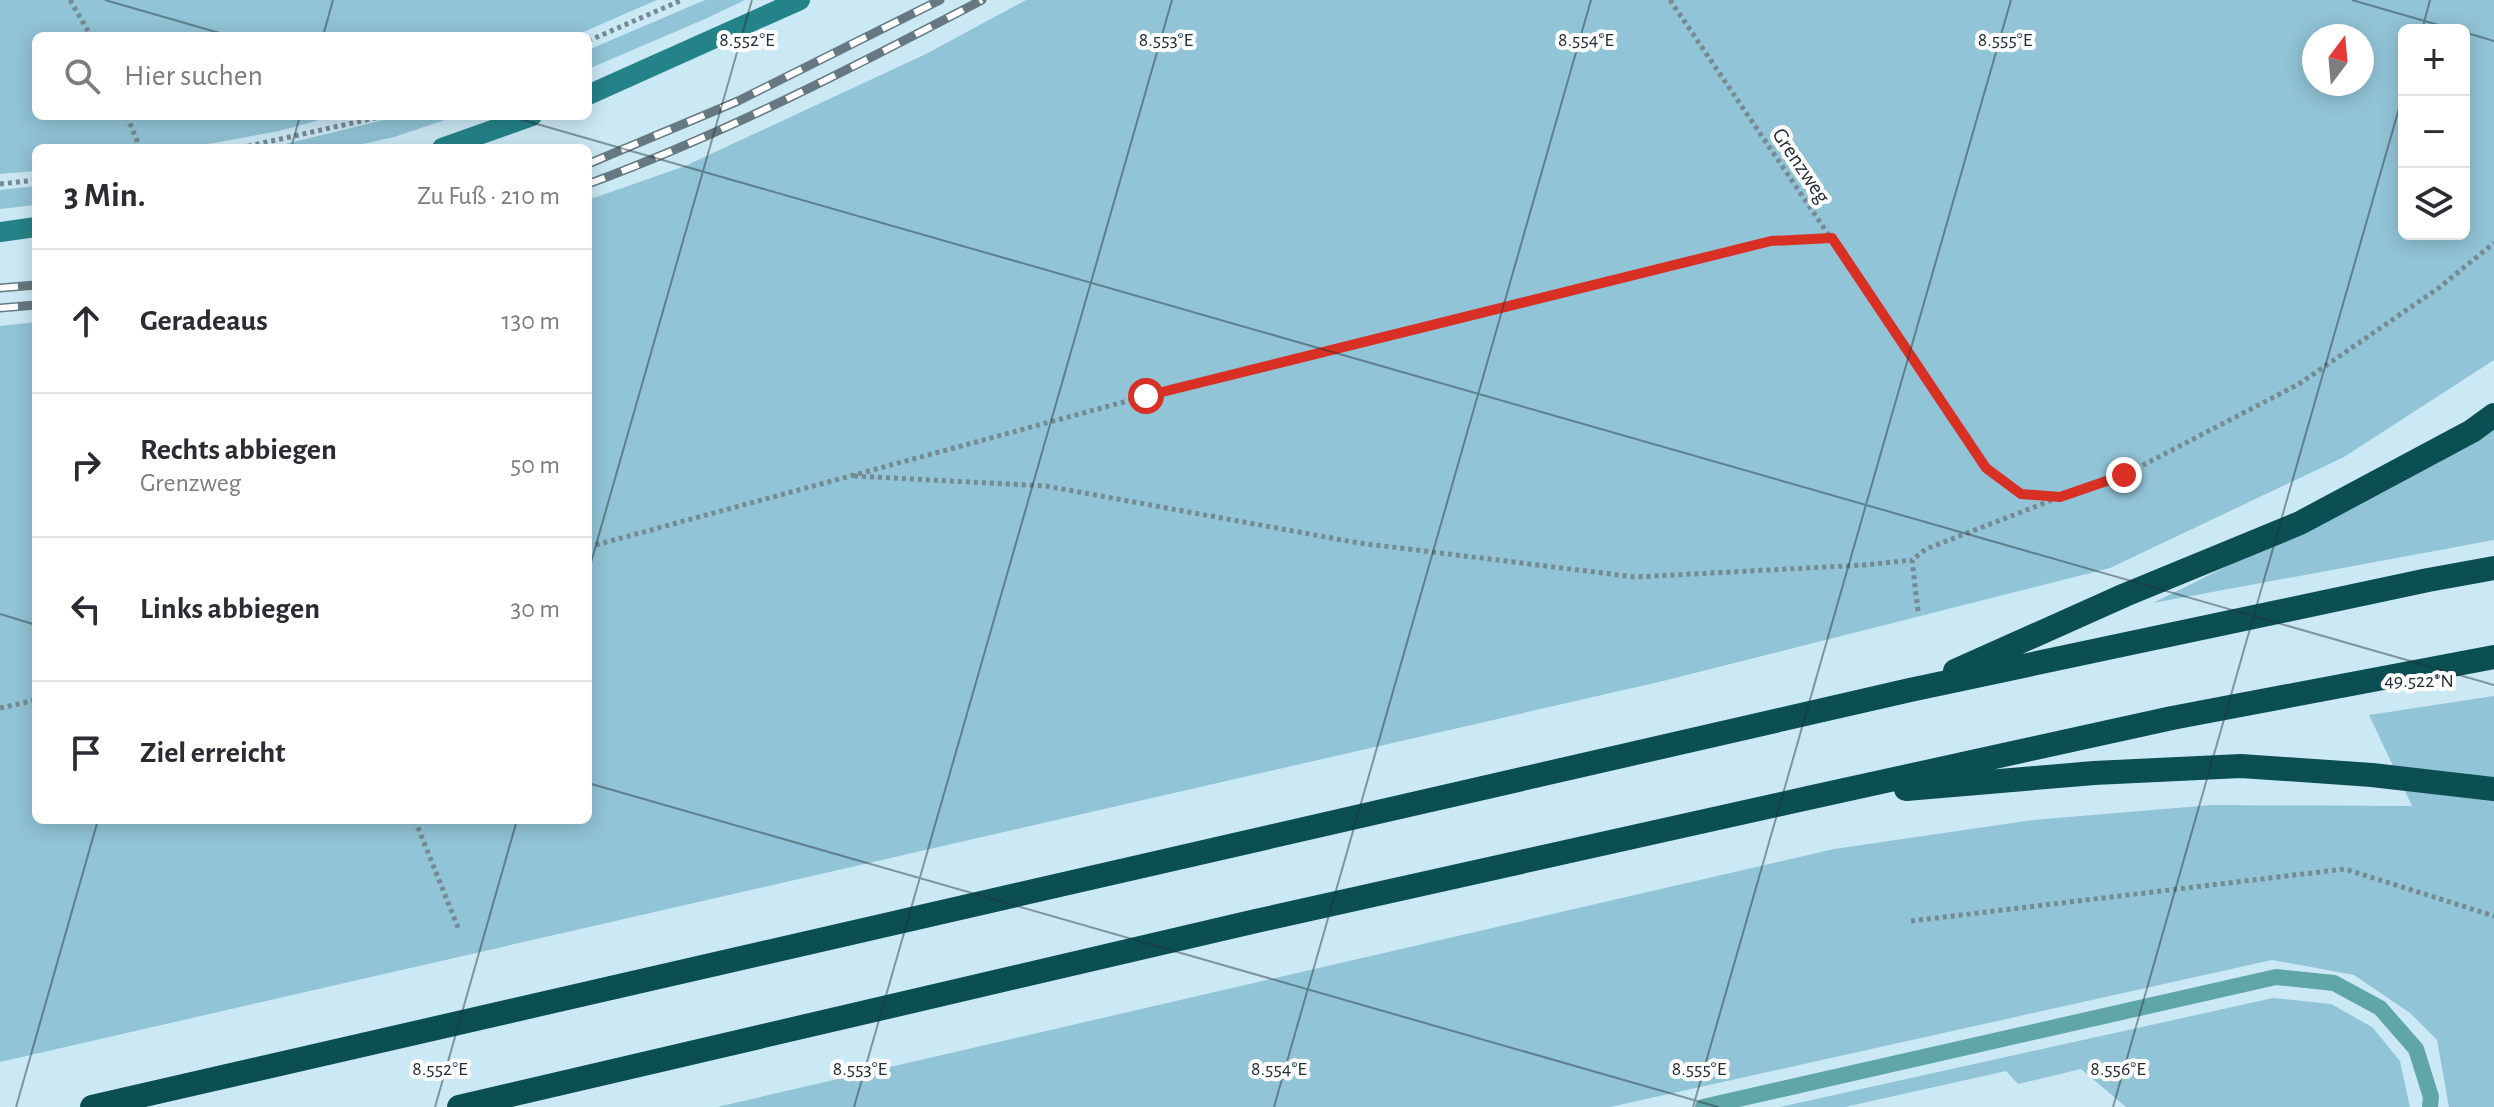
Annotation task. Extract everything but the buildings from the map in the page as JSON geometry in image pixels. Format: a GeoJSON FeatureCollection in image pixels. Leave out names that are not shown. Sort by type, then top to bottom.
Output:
{"type":"FeatureCollection","features":[{"type":"Feature","properties":{"kind":"highway"},"geometry":{"type":"LineString","coordinates":[[1910,690],[2125,595],[2300,523],[2472,431],[2494,415]]}},
{"type":"Feature","properties":{"kind":"highway"},"geometry":{"type":"LineString","coordinates":[[92,1107],[1910,690],[2494,568]]}},
{"type":"Feature","properties":{"kind":"highway"},"geometry":{"type":"LineString","coordinates":[[459,1107],[1256,921],[1808,798],[2172,718],[2494,657]]}},
{"type":"Feature","properties":{"kind":"highway"},"geometry":{"type":"LineString","coordinates":[[1808,798],[2094,773],[2241,766],[2372,775],[2494,789]]}},
{"type":"Feature","properties":{"kind":"main road"},"geometry":{"type":"LineString","coordinates":[[592,93],[800,0]]}},
{"type":"Feature","properties":{"kind":"main road"},"geometry":{"type":"LineString","coordinates":[[453,144],[521,120]]}},
{"type":"Feature","properties":{"kind":"main road"},"geometry":{"type":"LineString","coordinates":[[0,232],[32,228]]}},
{"type":"Feature","properties":{"kind":"lane"},"geometry":{"type":"LineString","coordinates":[[1703,1107],[2276,977],[2334,983],[2380,1008],[2416,1049],[2431,1097],[2430,1107]]}},
{"type":"Feature","properties":{"kind":"path"},"geometry":{"type":"LineString","coordinates":[[70,0],[89,32]]}},
{"type":"Feature","properties":{"kind":"path"},"geometry":{"type":"LineString","coordinates":[[592,39],[682,0]]}},
{"type":"Feature","properties":{"kind":"path","name":"Grenzweg"},"geometry":{"type":"LineString","coordinates":[[1670,0],[1986,468],[2021,494],[2060,497]]}},
{"type":"Feature","properties":{"kind":"path"},"geometry":{"type":"LineString","coordinates":[[129,120],[138,144]]}},
{"type":"Feature","properties":{"kind":"path"},"geometry":{"type":"LineString","coordinates":[[258,144],[366,120]]}},
{"type":"Feature","properties":{"kind":"path"},"geometry":{"type":"LineString","coordinates":[[0,184],[32,180]]}},
{"type":"Feature","properties":{"kind":"path"},"geometry":{"type":"LineString","coordinates":[[592,546],[1146,396],[1771,241],[1832,238]]}},
{"type":"Feature","properties":{"kind":"path"},"geometry":{"type":"LineString","coordinates":[[848,476],[1046,486],[1359,543],[1635,577],[1912,560],[1926,549],[2124,475],[2299,384],[2440,287],[2494,243]]}},
{"type":"Feature","properties":{"kind":"path"},"geometry":{"type":"LineString","coordinates":[[1912,560],[1918,611]]}},
{"type":"Feature","properties":{"kind":"path"},"geometry":{"type":"LineString","coordinates":[[0,708],[32,701]]}},
{"type":"Feature","properties":{"kind":"path"},"geometry":{"type":"LineString","coordinates":[[417,824],[459,930]]}},
{"type":"Feature","properties":{"kind":"path"},"geometry":{"type":"LineString","coordinates":[[1911,921],[2345,869],[2494,916]]}},
{"type":"Feature","properties":{"kind":"shaded area"},"geometry":{"type":"Polygon","coordinates":[[[0,0],[657,0],[583,32],[32,32],[32,120],[319,120],[208,144],[32,144],[32,171],[0,174],[0,0]]]}},
{"type":"Feature","properties":{"kind":"shaded area"},"geometry":{"type":"Polygon","coordinates":[[[705,0],[745,0],[592,67],[592,48],[705,0]]]}},
{"type":"Feature","properties":{"kind":"shaded area"},"geometry":{"type":"Polygon","coordinates":[[[1026,0],[2494,0],[2494,360],[2344,457],[2110,568],[1663,681],[0,1062],[0,326],[32,322],[32,824],[592,824],[592,199],[685,166],[926,54],[1026,0]]]}},
{"type":"Feature","properties":{"kind":"shaded area"},"geometry":{"type":"Polygon","coordinates":[[[384,120],[445,120],[363,144],[285,144],[384,120]]]}},
{"type":"Feature","properties":{"kind":"shaded area"},"geometry":{"type":"Polygon","coordinates":[[[32,186],[32,205],[0,209],[0,190],[32,186]]]}},
{"type":"Feature","properties":{"kind":"shaded area"},"geometry":{"type":"Polygon","coordinates":[[[2494,426],[2494,540],[2153,603],[2456,452],[2494,426]]]}},
{"type":"Feature","properties":{"kind":"shaded area"},"geometry":{"type":"Polygon","coordinates":[[[2494,696],[2494,1107],[2449,1107],[2437,1040],[2410,1013],[2354,975],[2272,960],[1610,1107],[717,1107],[1834,849],[2033,820],[2212,805],[2412,806],[2369,715],[2494,696]]]}},
{"type":"Feature","properties":{"kind":"shaded area"},"geometry":{"type":"Polygon","coordinates":[[[2273,998],[2331,1004],[2372,1027],[2400,1061],[2410,1107],[2126,1107],[2081,1069],[2018,1084],[2006,1071],[1845,1107],[1780,1107],[2273,998]]]}},
{"type":"Feature","properties":{"kind":"railway"},"geometry":{"type":"LineString","coordinates":[[592,162],[738,101],[940,0]]}},
{"type":"Feature","properties":{"kind":"railway"},"geometry":{"type":"LineString","coordinates":[[592,182],[739,121],[982,0]]}},
{"type":"Feature","properties":{"kind":"railway"},"geometry":{"type":"LineString","coordinates":[[0,288],[32,285]]}},
{"type":"Feature","properties":{"kind":"railway"},"geometry":{"type":"LineString","coordinates":[[0,308],[32,305]]}},
{"type":"Feature","properties":{"kind":"route"},"geometry":{"type":"LineString","coordinates":[[1146,396],[1771,241],[1832,238],[1986,468],[2021,494],[2060,497],[2124,475]]}}]}
